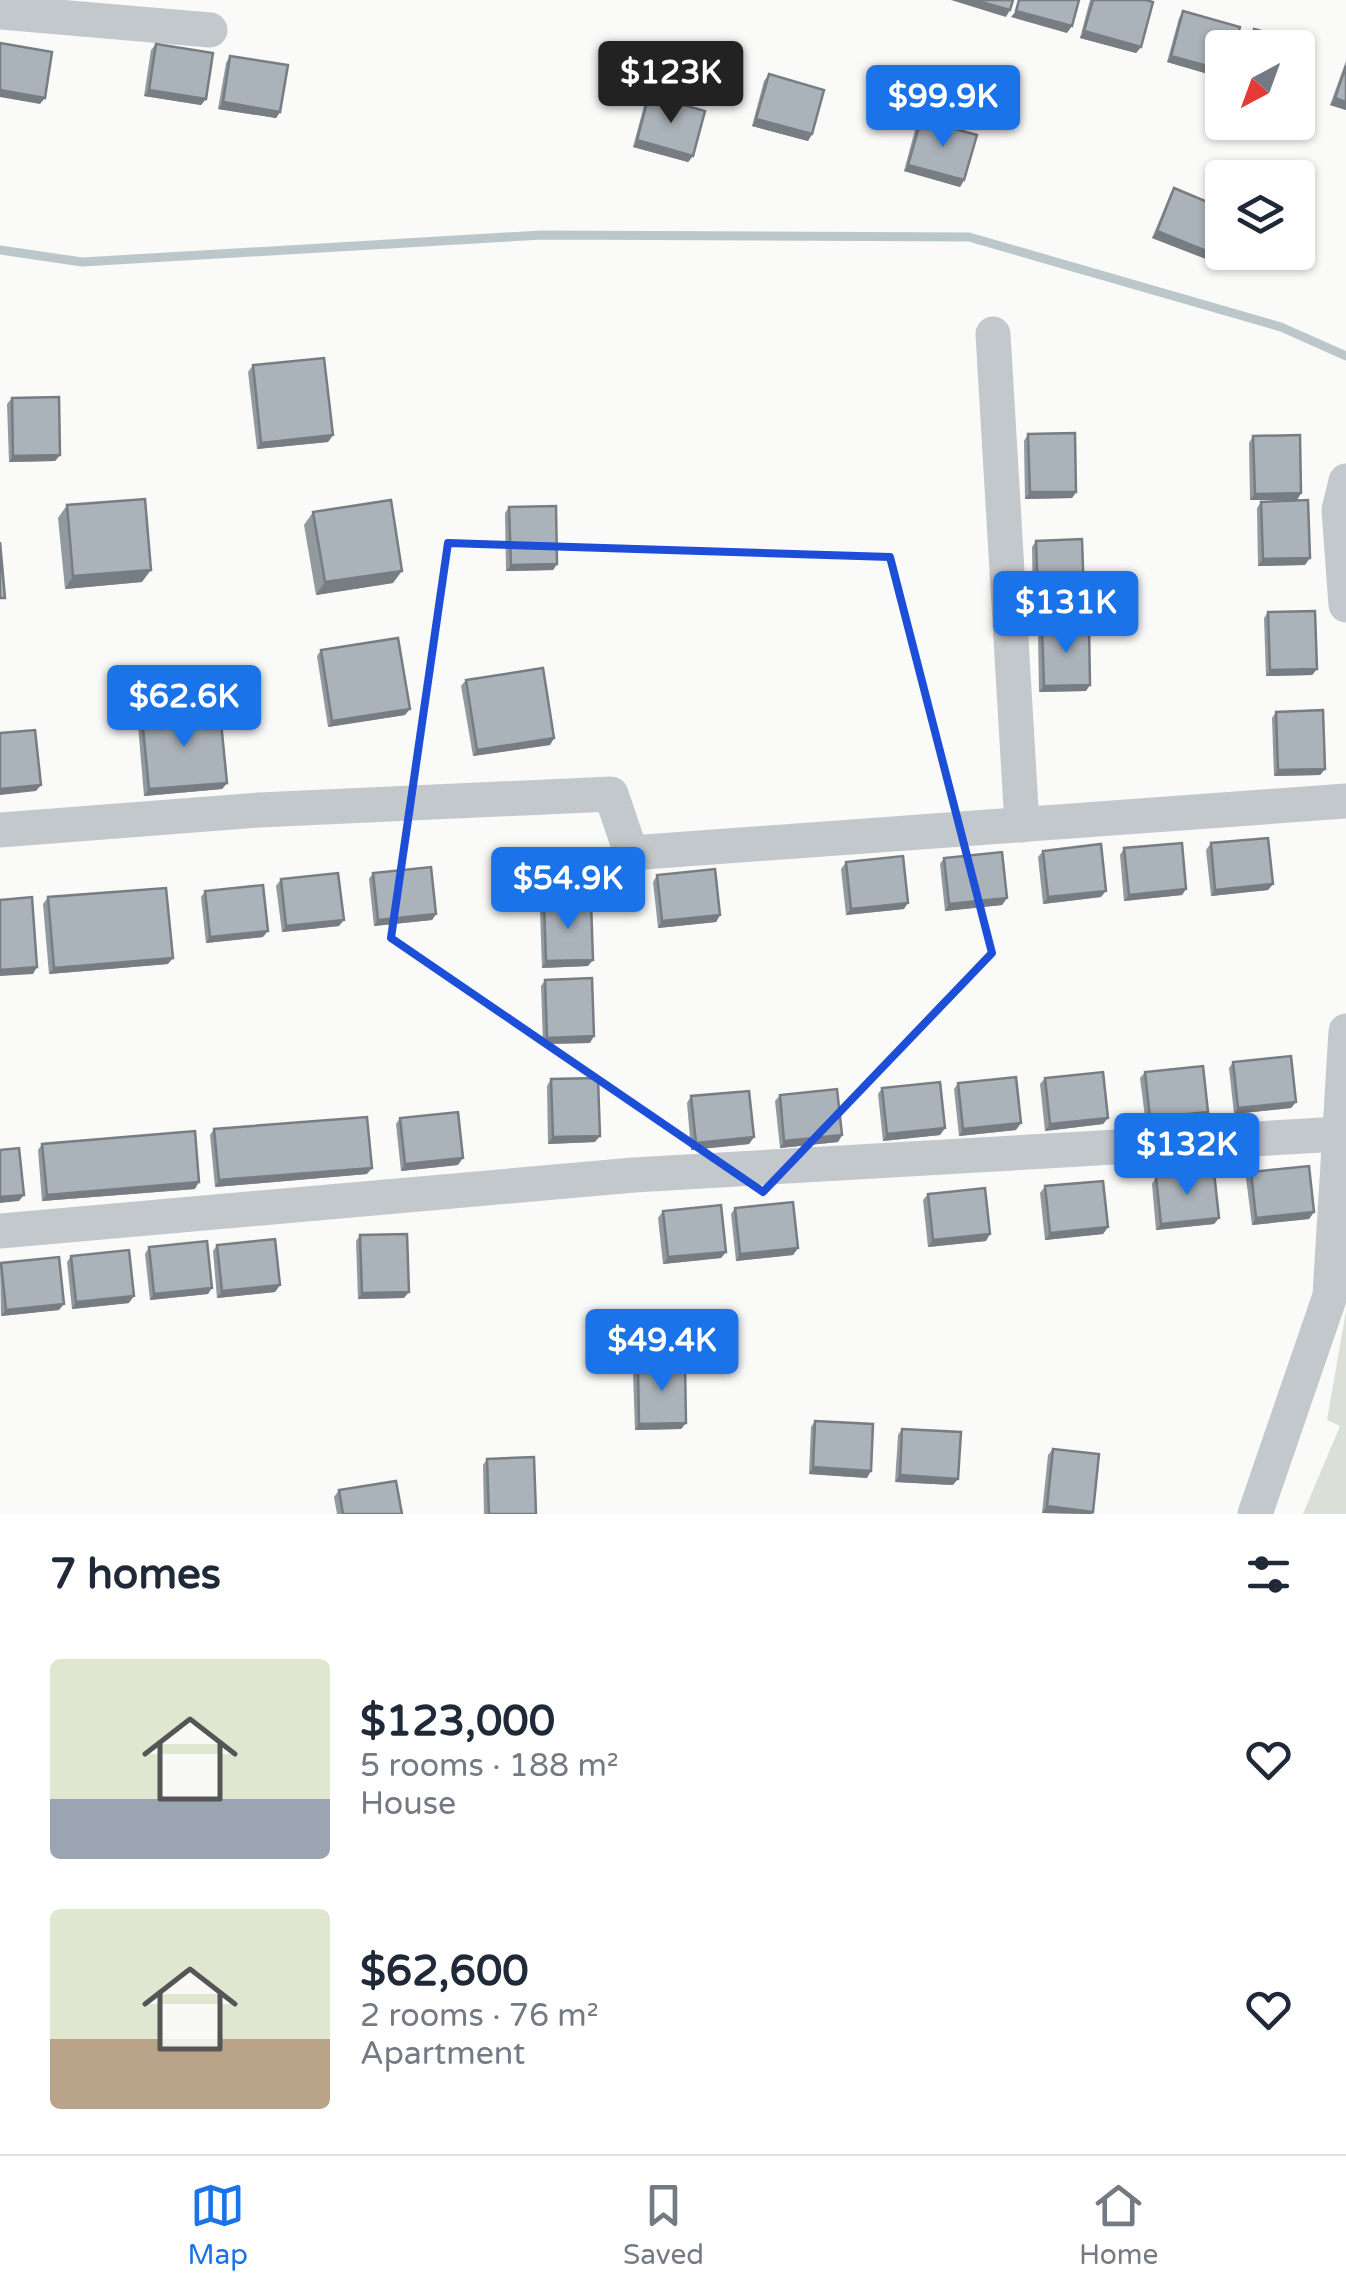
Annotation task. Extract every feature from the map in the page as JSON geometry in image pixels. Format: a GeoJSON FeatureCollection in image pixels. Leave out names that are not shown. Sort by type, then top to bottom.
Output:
{"type":"FeatureCollection","features":[{"type":"Feature","properties":{"kind":"street"},"geometry":{"type":"LineString","coordinates":[[0,12],[210,30]]}},
{"type":"Feature","properties":{"kind":"street"},"geometry":{"type":"LineString","coordinates":[[993,334],[1022,825]]}},
{"type":"Feature","properties":{"kind":"street"},"geometry":{"type":"LineString","coordinates":[[1346,482],[1340,510],[1346,605]]}},
{"type":"Feature","properties":{"kind":"street"},"geometry":{"type":"LineString","coordinates":[[0,830],[259,810],[612,794],[631,853],[1346,802]]}},
{"type":"Feature","properties":{"kind":"street"},"geometry":{"type":"LineString","coordinates":[[1255,1514],[1330,1296],[1346,1031]]}},
{"type":"Feature","properties":{"kind":"street"},"geometry":{"type":"LineString","coordinates":[[0,1231],[634,1175],[1340,1134]]}},
{"type":"Feature","properties":{"kind":"highlighted area"},"geometry":{"type":"Polygon","coordinates":[[[448,543],[890,557],[992,953],[763,1192],[391,938],[448,543]]]}},
{"type":"Feature","properties":{"kind":"shaded area"},"geometry":{"type":"Polygon","coordinates":[[[1346,1311],[1346,1514],[1303,1514],[1340,1426],[1327,1420],[1346,1311]]]}},
{"type":"Feature","properties":{"kind":"building"},"geometry":{"type":"Polygon","coordinates":[[[974,0],[1013,0],[1010,10],[974,0]]]}},
{"type":"Feature","properties":{"kind":"building"},"geometry":{"type":"Polygon","coordinates":[[[1019,0],[1079,0],[1072,26],[1016,11],[1019,0]]]}},
{"type":"Feature","properties":{"kind":"building"},"geometry":{"type":"Polygon","coordinates":[[[1093,0],[1153,2],[1141,47],[1084,31],[1093,0]]]}},
{"type":"Feature","properties":{"kind":"building"},"geometry":{"type":"Polygon","coordinates":[[[1183,11],[1240,27],[1205,30],[1205,65],[1171,56],[1183,11]]]}},
{"type":"Feature","properties":{"kind":"building"},"geometry":{"type":"Polygon","coordinates":[[[0,43],[52,52],[45,98],[0,90],[0,43]]]}},
{"type":"Feature","properties":{"kind":"building"},"geometry":{"type":"Polygon","coordinates":[[[156,44],[213,53],[206,99],[149,90],[156,44]]]}},
{"type":"Feature","properties":{"kind":"building"},"geometry":{"type":"Polygon","coordinates":[[[230,56],[288,65],[280,112],[223,102],[230,56]]]}},
{"type":"Feature","properties":{"kind":"building"},"geometry":{"type":"Polygon","coordinates":[[[1346,66],[1346,102],[1335,98],[1346,66]]]}},
{"type":"Feature","properties":{"kind":"building"},"geometry":{"type":"Polygon","coordinates":[[[769,74],[824,90],[812,134],[756,119],[769,74]]]}},
{"type":"Feature","properties":{"kind":"building"},"geometry":{"type":"Polygon","coordinates":[[[649,95],[705,111],[693,156],[637,140],[649,95]]]}},
{"type":"Feature","properties":{"kind":"building"},"geometry":{"type":"Polygon","coordinates":[[[921,120],[977,135],[964,180],[908,165],[921,120]]]}},
{"type":"Feature","properties":{"kind":"building"},"geometry":{"type":"Polygon","coordinates":[[[1174,188],[1205,201],[1205,251],[1157,231],[1174,188]]]}},
{"type":"Feature","properties":{"kind":"building"},"geometry":{"type":"Polygon","coordinates":[[[324,358],[333,435],[261,443],[253,365],[324,358]]]}},
{"type":"Feature","properties":{"kind":"building"},"geometry":{"type":"Polygon","coordinates":[[[59,397],[60,455],[13,456],[12,398],[59,397]]]}},
{"type":"Feature","properties":{"kind":"building"},"geometry":{"type":"Polygon","coordinates":[[[1075,433],[1076,492],[1030,492],[1028,434],[1075,433]]]}},
{"type":"Feature","properties":{"kind":"building"},"geometry":{"type":"Polygon","coordinates":[[[1300,435],[1301,493],[1255,494],[1253,436],[1300,435]]]}},
{"type":"Feature","properties":{"kind":"building"},"geometry":{"type":"Polygon","coordinates":[[[145,499],[151,570],[73,576],[67,505],[145,499]]]}},
{"type":"Feature","properties":{"kind":"building"},"geometry":{"type":"Polygon","coordinates":[[[391,500],[402,571],[325,582],[313,512],[391,500]]]}},
{"type":"Feature","properties":{"kind":"building"},"geometry":{"type":"Polygon","coordinates":[[[1308,500],[1310,558],[1263,559],[1261,502],[1308,500]]]}},
{"type":"Feature","properties":{"kind":"building"},"geometry":{"type":"Polygon","coordinates":[[[556,506],[557,564],[511,565],[509,507],[556,506]]]}},
{"type":"Feature","properties":{"kind":"building"},"geometry":{"type":"Polygon","coordinates":[[[1082,539],[1084,597],[1038,598],[1036,541],[1082,539]]]}},
{"type":"Feature","properties":{"kind":"building"},"geometry":{"type":"Polygon","coordinates":[[[0,542],[5,598],[0,598],[0,542]]]}},
{"type":"Feature","properties":{"kind":"building"},"geometry":{"type":"Polygon","coordinates":[[[1315,611],[1317,669],[1270,670],[1268,612],[1315,611]]]}},
{"type":"Feature","properties":{"kind":"building"},"geometry":{"type":"Polygon","coordinates":[[[1089,627],[1090,685],[1044,686],[1042,628],[1089,627]]]}},
{"type":"Feature","properties":{"kind":"building"},"geometry":{"type":"Polygon","coordinates":[[[398,638],[410,709],[332,721],[321,650],[398,638]]]}},
{"type":"Feature","properties":{"kind":"building"},"geometry":{"type":"Polygon","coordinates":[[[543,668],[554,738],[477,750],[466,680],[543,668]]]}},
{"type":"Feature","properties":{"kind":"building"},"geometry":{"type":"Polygon","coordinates":[[[1323,710],[1325,769],[1278,770],[1276,712],[1323,710]]]}},
{"type":"Feature","properties":{"kind":"building"},"geometry":{"type":"Polygon","coordinates":[[[220,712],[227,783],[149,789],[142,718],[220,712]]]}},
{"type":"Feature","properties":{"kind":"building"},"geometry":{"type":"Polygon","coordinates":[[[35,730],[41,785],[0,789],[0,733],[35,730]]]}},
{"type":"Feature","properties":{"kind":"building"},"geometry":{"type":"Polygon","coordinates":[[[1268,838],[1273,884],[1215,890],[1211,843],[1268,838]]]}},
{"type":"Feature","properties":{"kind":"building"},"geometry":{"type":"Polygon","coordinates":[[[1182,843],[1186,889],[1129,895],[1124,848],[1182,843]]]}},
{"type":"Feature","properties":{"kind":"building"},"geometry":{"type":"Polygon","coordinates":[[[1101,844],[1106,891],[1048,897],[1043,851],[1101,844]]]}},
{"type":"Feature","properties":{"kind":"building"},"geometry":{"type":"Polygon","coordinates":[[[1002,852],[1007,898],[949,904],[944,858],[1002,852]]]}},
{"type":"Feature","properties":{"kind":"building"},"geometry":{"type":"Polygon","coordinates":[[[903,856],[908,903],[851,909],[846,862],[903,856]]]}},
{"type":"Feature","properties":{"kind":"building"},"geometry":{"type":"Polygon","coordinates":[[[431,867],[436,914],[378,920],[373,873],[431,867]]]}},
{"type":"Feature","properties":{"kind":"building"},"geometry":{"type":"Polygon","coordinates":[[[715,869],[720,915],[662,921],[657,875],[715,869]]]}},
{"type":"Feature","properties":{"kind":"building"},"geometry":{"type":"Polygon","coordinates":[[[338,873],[344,920],[286,926],[281,879],[338,873]]]}},
{"type":"Feature","properties":{"kind":"building"},"geometry":{"type":"Polygon","coordinates":[[[263,885],[268,931],[210,937],[205,891],[263,885]]]}},
{"type":"Feature","properties":{"kind":"building"},"geometry":{"type":"Polygon","coordinates":[[[166,888],[173,958],[54,968],[48,897],[166,888]]]}},
{"type":"Feature","properties":{"kind":"building"},"geometry":{"type":"Polygon","coordinates":[[[32,897],[37,967],[0,970],[0,900],[32,897]]]}},
{"type":"Feature","properties":{"kind":"building"},"geometry":{"type":"Polygon","coordinates":[[[591,902],[593,960],[546,961],[544,903],[591,902]]]}},
{"type":"Feature","properties":{"kind":"building"},"geometry":{"type":"Polygon","coordinates":[[[592,978],[594,1036],[547,1038],[545,980],[592,978]]]}},
{"type":"Feature","properties":{"kind":"building"},"geometry":{"type":"Polygon","coordinates":[[[1291,1056],[1296,1102],[1238,1108],[1233,1062],[1291,1056]]]}},
{"type":"Feature","properties":{"kind":"building"},"geometry":{"type":"Polygon","coordinates":[[[1203,1066],[1208,1112],[1150,1118],[1145,1072],[1203,1066]]]}},
{"type":"Feature","properties":{"kind":"building"},"geometry":{"type":"Polygon","coordinates":[[[1103,1072],[1108,1118],[1050,1124],[1045,1078],[1103,1072]]]}},
{"type":"Feature","properties":{"kind":"building"},"geometry":{"type":"Polygon","coordinates":[[[1016,1077],[1021,1123],[963,1129],[958,1083],[1016,1077]]]}},
{"type":"Feature","properties":{"kind":"building"},"geometry":{"type":"Polygon","coordinates":[[[598,1078],[600,1136],[553,1137],[551,1079],[598,1078]]]}},
{"type":"Feature","properties":{"kind":"building"},"geometry":{"type":"Polygon","coordinates":[[[940,1082],[945,1128],[887,1134],[882,1088],[940,1082]]]}},
{"type":"Feature","properties":{"kind":"building"},"geometry":{"type":"Polygon","coordinates":[[[837,1089],[842,1135],[784,1141],[780,1095],[837,1089]]]}},
{"type":"Feature","properties":{"kind":"building"},"geometry":{"type":"Polygon","coordinates":[[[749,1091],[754,1137],[696,1143],[691,1096],[749,1091]]]}},
{"type":"Feature","properties":{"kind":"building"},"geometry":{"type":"Polygon","coordinates":[[[458,1112],[463,1158],[405,1164],[400,1118],[458,1112]]]}},
{"type":"Feature","properties":{"kind":"building"},"geometry":{"type":"Polygon","coordinates":[[[367,1117],[372,1168],[219,1180],[214,1129],[367,1117]]]}},
{"type":"Feature","properties":{"kind":"building"},"geometry":{"type":"Polygon","coordinates":[[[195,1131],[199,1182],[47,1195],[42,1144],[195,1131]]]}},
{"type":"Feature","properties":{"kind":"building"},"geometry":{"type":"Polygon","coordinates":[[[19,1148],[24,1195],[0,1197],[0,1150],[19,1148]]]}},
{"type":"Feature","properties":{"kind":"building"},"geometry":{"type":"Polygon","coordinates":[[[1309,1166],[1314,1212],[1256,1218],[1251,1172],[1309,1166]]]}},
{"type":"Feature","properties":{"kind":"building"},"geometry":{"type":"Polygon","coordinates":[[[1214,1172],[1219,1218],[1161,1224],[1156,1177],[1214,1172]]]}},
{"type":"Feature","properties":{"kind":"building"},"geometry":{"type":"Polygon","coordinates":[[[1103,1181],[1108,1227],[1050,1233],[1045,1186],[1103,1181]]]}},
{"type":"Feature","properties":{"kind":"building"},"geometry":{"type":"Polygon","coordinates":[[[985,1188],[990,1234],[933,1240],[928,1194],[985,1188]]]}},
{"type":"Feature","properties":{"kind":"building"},"geometry":{"type":"Polygon","coordinates":[[[793,1202],[798,1248],[740,1254],[735,1208],[793,1202]]]}},
{"type":"Feature","properties":{"kind":"building"},"geometry":{"type":"Polygon","coordinates":[[[721,1205],[726,1252],[668,1257],[663,1211],[721,1205]]]}},
{"type":"Feature","properties":{"kind":"building"},"geometry":{"type":"Polygon","coordinates":[[[407,1234],[409,1292],[362,1293],[360,1235],[407,1234]]]}},
{"type":"Feature","properties":{"kind":"building"},"geometry":{"type":"Polygon","coordinates":[[[275,1239],[280,1285],[222,1291],[217,1245],[275,1239]]]}},
{"type":"Feature","properties":{"kind":"building"},"geometry":{"type":"Polygon","coordinates":[[[207,1241],[212,1288],[154,1294],[149,1247],[207,1241]]]}},
{"type":"Feature","properties":{"kind":"building"},"geometry":{"type":"Polygon","coordinates":[[[129,1250],[134,1296],[76,1302],[71,1256],[129,1250]]]}},
{"type":"Feature","properties":{"kind":"building"},"geometry":{"type":"Polygon","coordinates":[[[59,1257],[64,1304],[6,1310],[1,1263],[59,1257]]]}},
{"type":"Feature","properties":{"kind":"building"},"geometry":{"type":"Polygon","coordinates":[[[685,1364],[686,1423],[639,1424],[638,1366],[685,1364]]]}},
{"type":"Feature","properties":{"kind":"building"},"geometry":{"type":"Polygon","coordinates":[[[815,1421],[873,1424],[871,1471],[813,1467],[815,1421]]]}},
{"type":"Feature","properties":{"kind":"building"},"geometry":{"type":"Polygon","coordinates":[[[902,1429],[961,1432],[958,1479],[900,1475],[902,1429]]]}},
{"type":"Feature","properties":{"kind":"building"},"geometry":{"type":"Polygon","coordinates":[[[1053,1449],[1099,1454],[1093,1512],[1047,1506],[1053,1449]]]}},
{"type":"Feature","properties":{"kind":"building"},"geometry":{"type":"Polygon","coordinates":[[[534,1457],[536,1514],[489,1514],[487,1459],[534,1457]]]}},
{"type":"Feature","properties":{"kind":"building"},"geometry":{"type":"Polygon","coordinates":[[[396,1481],[402,1514],[343,1514],[339,1490],[396,1481]]]}},
{"type":"Feature","properties":{"kind":"waterway"},"geometry":{"type":"LineString","coordinates":[[0,250],[82,262],[542,235],[969,237],[1281,327],[1346,356]]}}]}
